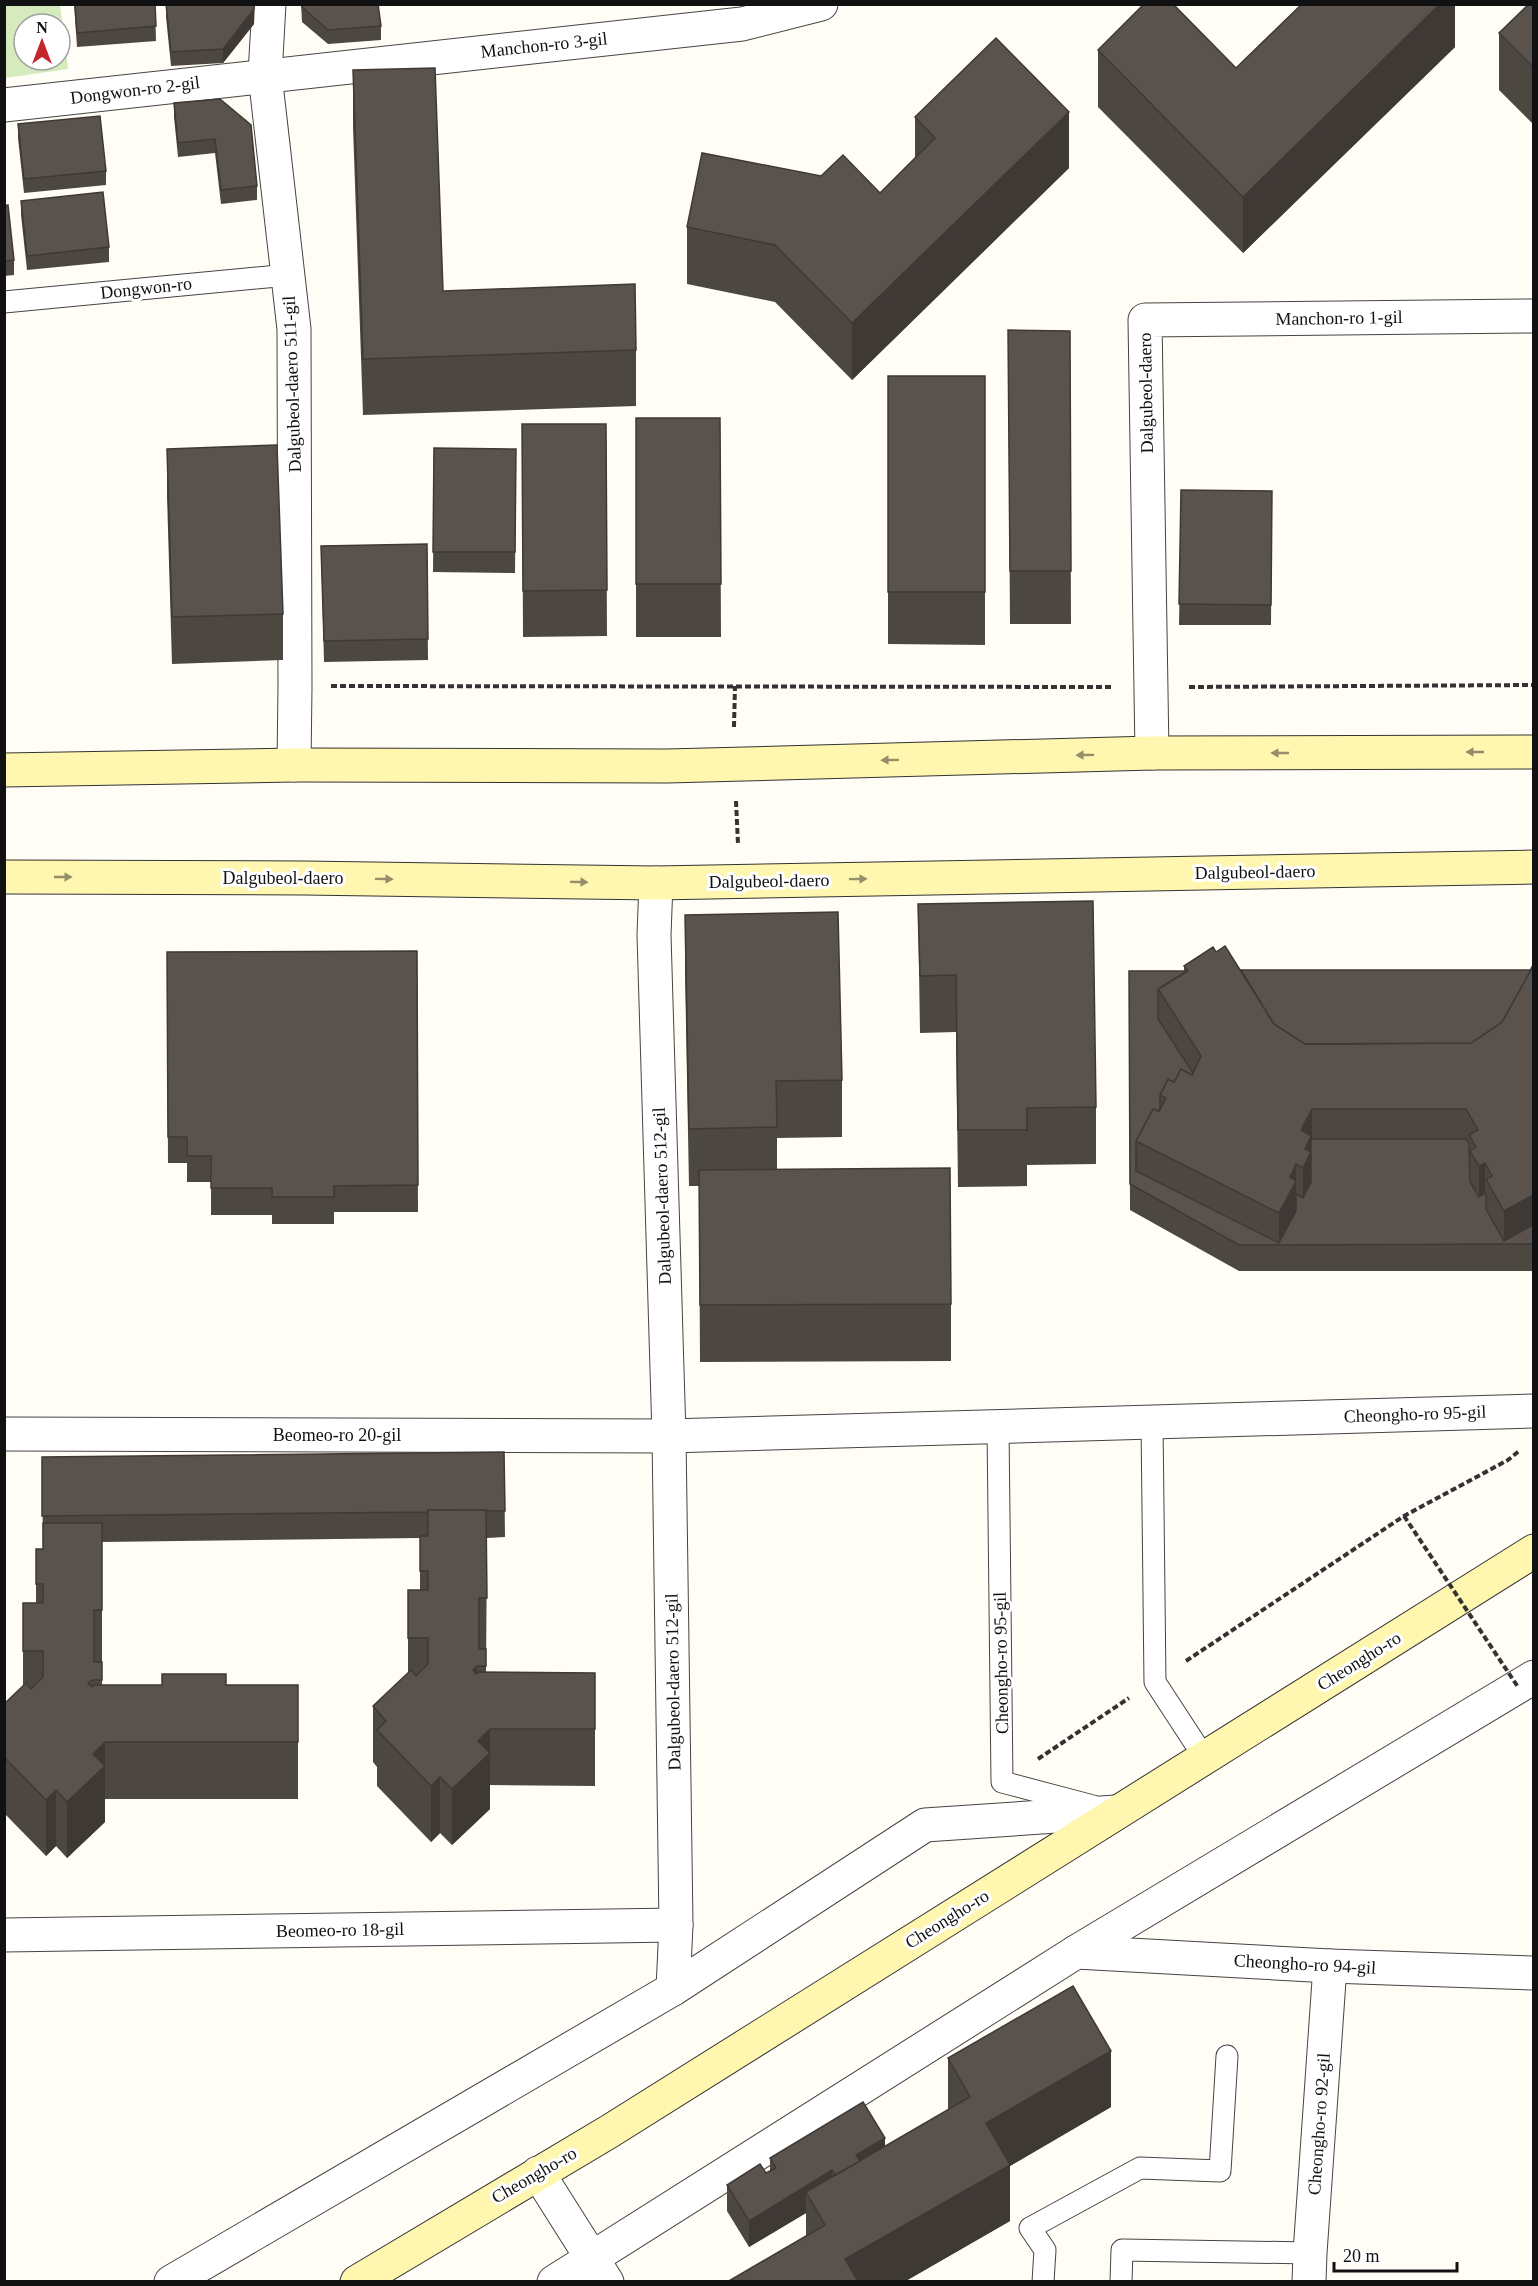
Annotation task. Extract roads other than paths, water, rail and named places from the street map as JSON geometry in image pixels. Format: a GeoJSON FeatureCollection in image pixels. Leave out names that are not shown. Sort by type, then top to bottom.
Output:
{"type":"FeatureCollection","features":[{"type":"Feature","properties":{"kind":"main road"},"geometry":{"type":"LineString","coordinates":[[4,770],[294,765],[667,766],[1152,753],[1533,752]]}},
{"type":"Feature","properties":{"kind":"main road","name":"Dalgubeol-daero"},"geometry":{"type":"LineString","coordinates":[[4,877],[656,883],[1533,867]]}},
{"type":"Feature","properties":{"kind":"main road","name":"Cheongho-ro"},"geometry":{"type":"LineString","coordinates":[[357,2282],[620,2125],[1533,1551]]}},
{"type":"Feature","properties":{"kind":"street","name":"Dalgubeol-daero 511-gil"},"geometry":{"type":"LineString","coordinates":[[269,4],[265,75],[294,329],[294,765]]}},
{"type":"Feature","properties":{"kind":"street","name":"Manchon-ro 3-gil"},"geometry":{"type":"LineString","coordinates":[[265,75],[742,24],[821,4]]}},
{"type":"Feature","properties":{"kind":"street","name":"Dongwon-ro 2-gil"},"geometry":{"type":"LineString","coordinates":[[4,105],[265,75]]}},
{"type":"Feature","properties":{"kind":"street","name":"Manchon-ro 1-gil"},"geometry":{"type":"LineString","coordinates":[[1145,320],[1533,316]]}},
{"type":"Feature","properties":{"kind":"street","name":"Dalgubeol-daero"},"geometry":{"type":"LineString","coordinates":[[1145,320],[1152,753]]}},
{"type":"Feature","properties":{"kind":"street","name":"Dalgubeol-daero 512-gil"},"geometry":{"type":"LineString","coordinates":[[656,883],[654,935],[669,1436],[676,1925],[674,1989]]}},
{"type":"Feature","properties":{"kind":"street","name":"Cheongho-ro 95-gil"},"geometry":{"type":"LineString","coordinates":[[669,1436],[1533,1411]]}},
{"type":"Feature","properties":{"kind":"street","name":"Beomeo-ro 20-gil"},"geometry":{"type":"LineString","coordinates":[[4,1434],[669,1436]]}},
{"type":"Feature","properties":{"kind":"street"},"geometry":{"type":"LineString","coordinates":[[554,2282],[599,2271],[1076,1952],[1526,1682]]}},
{"type":"Feature","properties":{"kind":"street"},"geometry":{"type":"LineString","coordinates":[[171,2282],[674,1989],[925,1825],[1116,1812]]}},
{"type":"Feature","properties":{"kind":"street","name":"Beomeo-ro 18-gil"},"geometry":{"type":"LineString","coordinates":[[4,1935],[676,1925]]}},
{"type":"Feature","properties":{"kind":"street","name":"Cheongho-ro 94-gil"},"geometry":{"type":"LineString","coordinates":[[1076,1952],[1330,1966],[1533,1973]]}},
{"type":"Feature","properties":{"kind":"street","name":"Cheongho-ro 92-gil"},"geometry":{"type":"LineString","coordinates":[[1309,2267],[1330,1966]]}},
{"type":"Feature","properties":{"kind":"street"},"geometry":{"type":"LineString","coordinates":[[538,2173],[599,2271]]}},
{"type":"Feature","properties":{"kind":"lane","name":"Dongwon-ro"},"geometry":{"type":"LineString","coordinates":[[4,302],[288,274]]}},
{"type":"Feature","properties":{"kind":"lane"},"geometry":{"type":"LineString","coordinates":[[1152,1422],[1155,1682],[1204,1757]]}},
{"type":"Feature","properties":{"kind":"lane","name":"Cheongho-ro 95-gil"},"geometry":{"type":"LineString","coordinates":[[998,1426],[1002,1782],[1116,1812]]}},
{"type":"Feature","properties":{"kind":"lane"},"geometry":{"type":"LineString","coordinates":[[1043,2282],[1045,2250],[1030,2228],[1140,2168],[1220,2170],[1227,2056]]}},
{"type":"Feature","properties":{"kind":"lane"},"geometry":{"type":"LineString","coordinates":[[1121,2282],[1122,2250],[1309,2267]]}}]}
